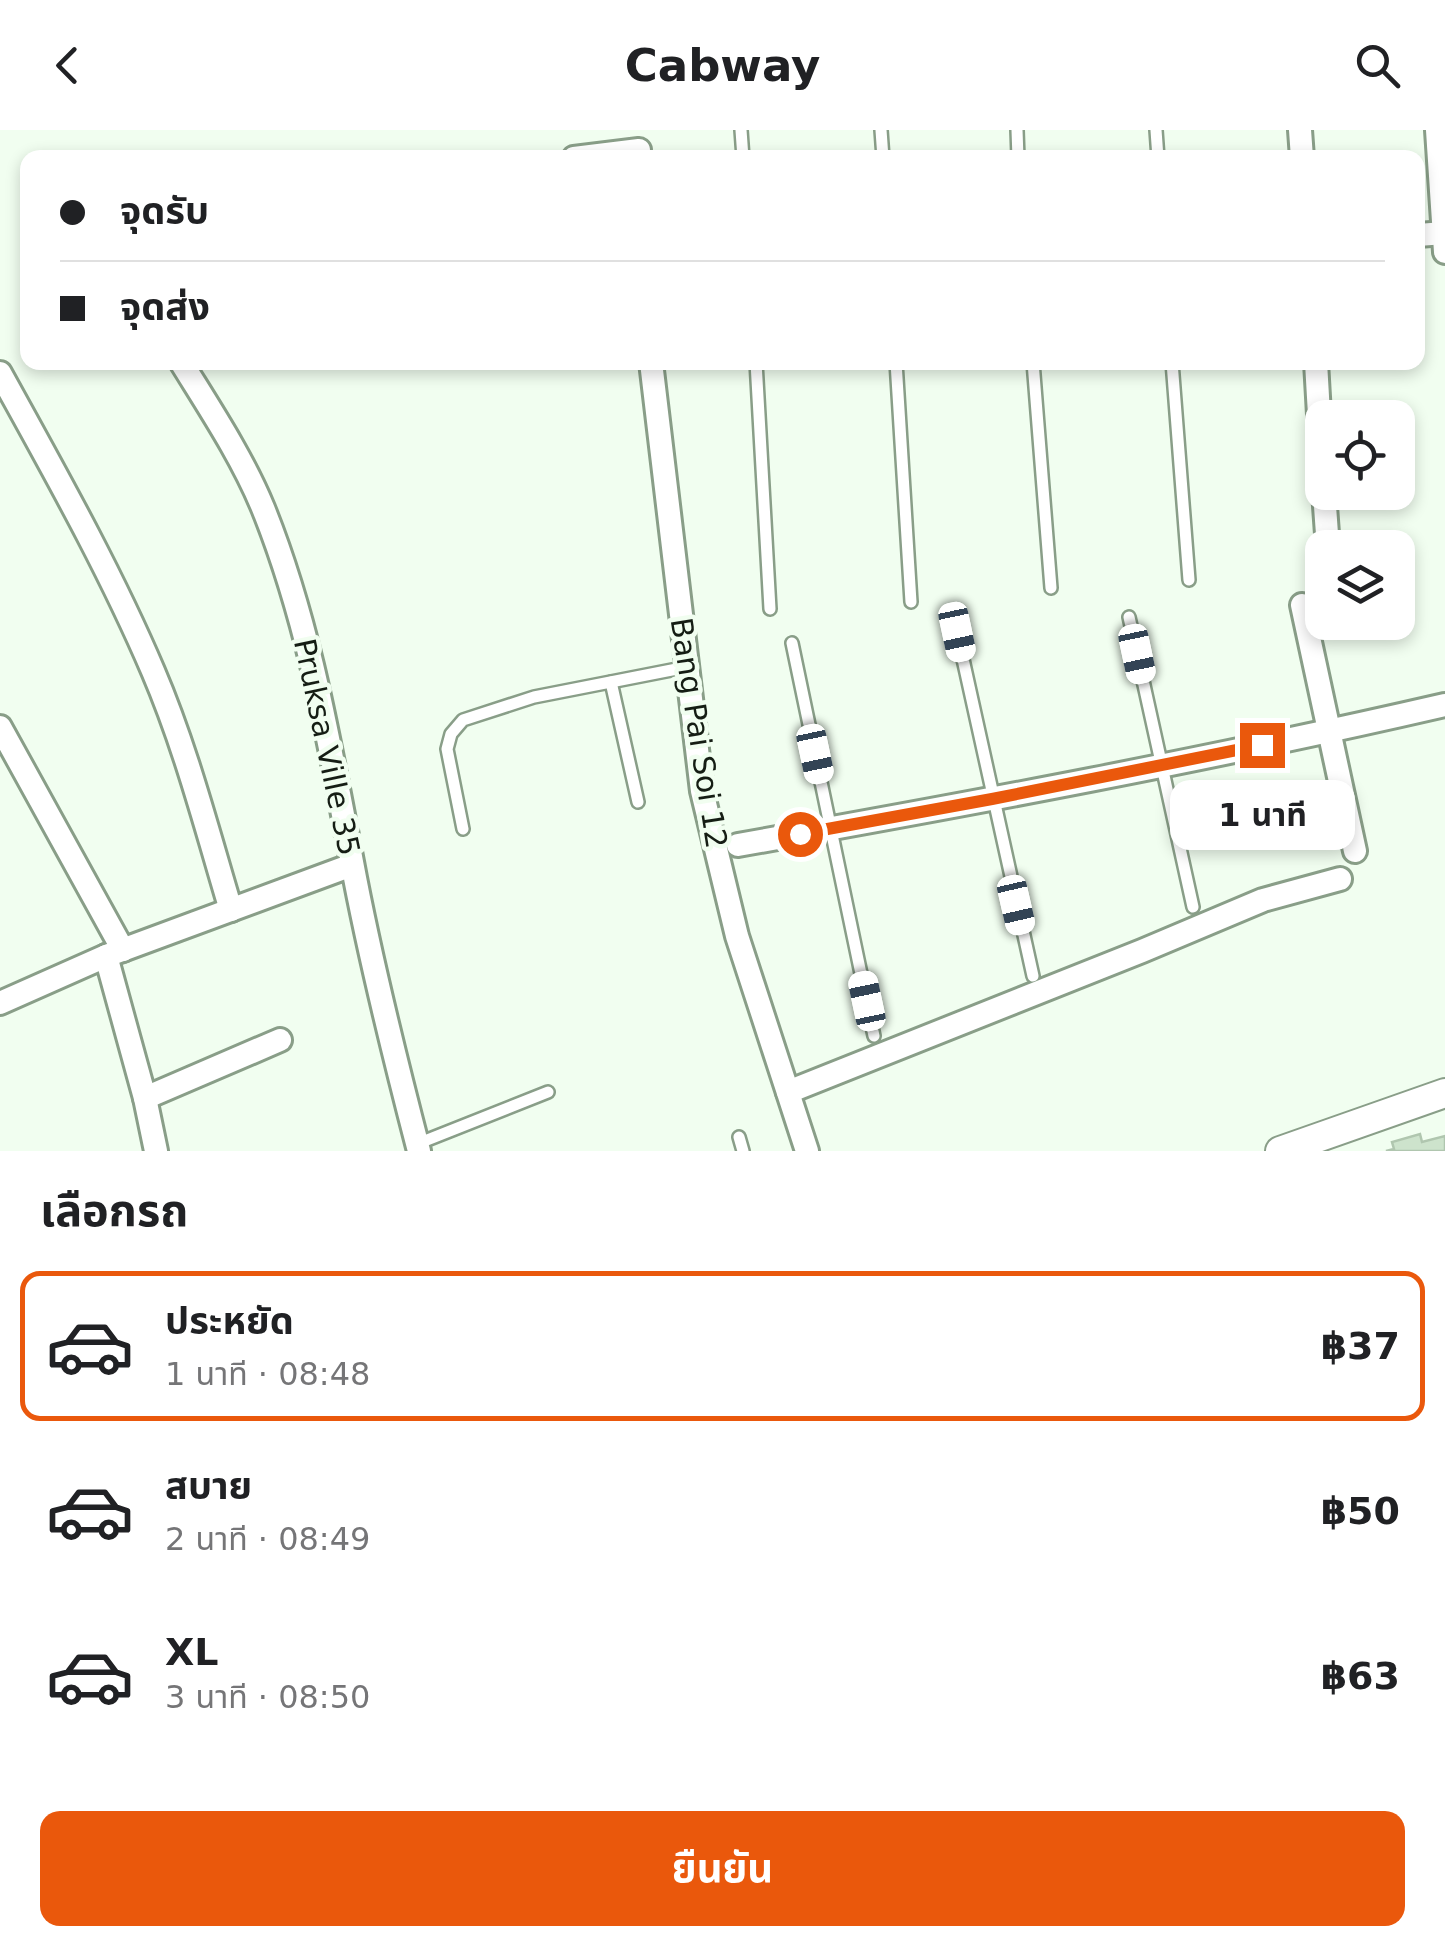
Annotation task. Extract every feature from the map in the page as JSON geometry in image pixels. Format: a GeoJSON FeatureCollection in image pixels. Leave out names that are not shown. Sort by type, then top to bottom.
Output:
{"type":"FeatureCollection","features":[{"type":"Feature","properties":{"kind":"street"},"geometry":{"type":"LineString","coordinates":[[1437,130],[1445,252]]}},
{"type":"Feature","properties":{"kind":"street","name":"Pruksa Ville 35"},"geometry":{"type":"LineString","coordinates":[[185,370],[262,504],[287,574],[316,678],[352,865],[418,1147]]}},
{"type":"Feature","properties":{"kind":"street","name":"Bang Pai Soi 12"},"geometry":{"type":"LineString","coordinates":[[652,370],[702,792],[737,936],[807,1151]]}},
{"type":"Feature","properties":{"kind":"street"},"geometry":{"type":"LineString","coordinates":[[1316,370],[1318,400]]}},
{"type":"Feature","properties":{"kind":"street"},"geometry":{"type":"LineString","coordinates":[[0,373],[102,560],[155,674],[230,910]]}},
{"type":"Feature","properties":{"kind":"street"},"geometry":{"type":"LineString","coordinates":[[1302,606],[1354,852]]}},
{"type":"Feature","properties":{"kind":"street"},"geometry":{"type":"LineString","coordinates":[[738,845],[1161,766],[1445,705]]}},
{"type":"Feature","properties":{"kind":"street"},"geometry":{"type":"LineString","coordinates":[[0,727],[115,953],[156,1151]]}},
{"type":"Feature","properties":{"kind":"street"},"geometry":{"type":"LineString","coordinates":[[0,1002],[115,953],[352,865]]}},
{"type":"Feature","properties":{"kind":"street"},"geometry":{"type":"LineString","coordinates":[[788,1092],[1263,900],[1340,879]]}},
{"type":"Feature","properties":{"kind":"street"},"geometry":{"type":"LineString","coordinates":[[145,1098],[280,1040]]}},
{"type":"Feature","properties":{"kind":"street"},"geometry":{"type":"LineString","coordinates":[[1280,1151],[1320,1145],[1445,1094]]}},
{"type":"Feature","properties":{"kind":"lane"},"geometry":{"type":"LineString","coordinates":[[756,370],[770,609]]}},
{"type":"Feature","properties":{"kind":"lane"},"geometry":{"type":"LineString","coordinates":[[896,370],[911,602]]}},
{"type":"Feature","properties":{"kind":"lane"},"geometry":{"type":"LineString","coordinates":[[1034,370],[1051,588]]}},
{"type":"Feature","properties":{"kind":"lane"},"geometry":{"type":"LineString","coordinates":[[1173,370],[1189,580]]}},
{"type":"Feature","properties":{"kind":"lane"},"geometry":{"type":"LineString","coordinates":[[1130,617],[1193,907]]}},
{"type":"Feature","properties":{"kind":"lane"},"geometry":{"type":"LineString","coordinates":[[957,632],[1033,976]]}},
{"type":"Feature","properties":{"kind":"lane"},"geometry":{"type":"LineString","coordinates":[[792,643],[874,1036]]}},
{"type":"Feature","properties":{"kind":"lane"},"geometry":{"type":"LineString","coordinates":[[464,829],[447,749],[451,734],[463,720],[534,697],[687,667]]}},
{"type":"Feature","properties":{"kind":"lane"},"geometry":{"type":"LineString","coordinates":[[611,682],[638,802]]}},
{"type":"Feature","properties":{"kind":"lane"},"geometry":{"type":"LineString","coordinates":[[418,1147],[548,1092]]}},
{"type":"Feature","properties":{"kind":"lane"},"geometry":{"type":"LineString","coordinates":[[738,1137],[744,1151]]}},
{"type":"Feature","properties":{"kind":"building"},"geometry":{"type":"Polygon","coordinates":[[[1420,1134],[1422,1142],[1445,1136],[1445,1151],[1386,1151],[1394,1149],[1392,1142],[1420,1134]]]}},
{"type":"Feature","properties":{"kind":"route"},"geometry":{"type":"LineString","coordinates":[[800,834],[1262,745]]}}]}
